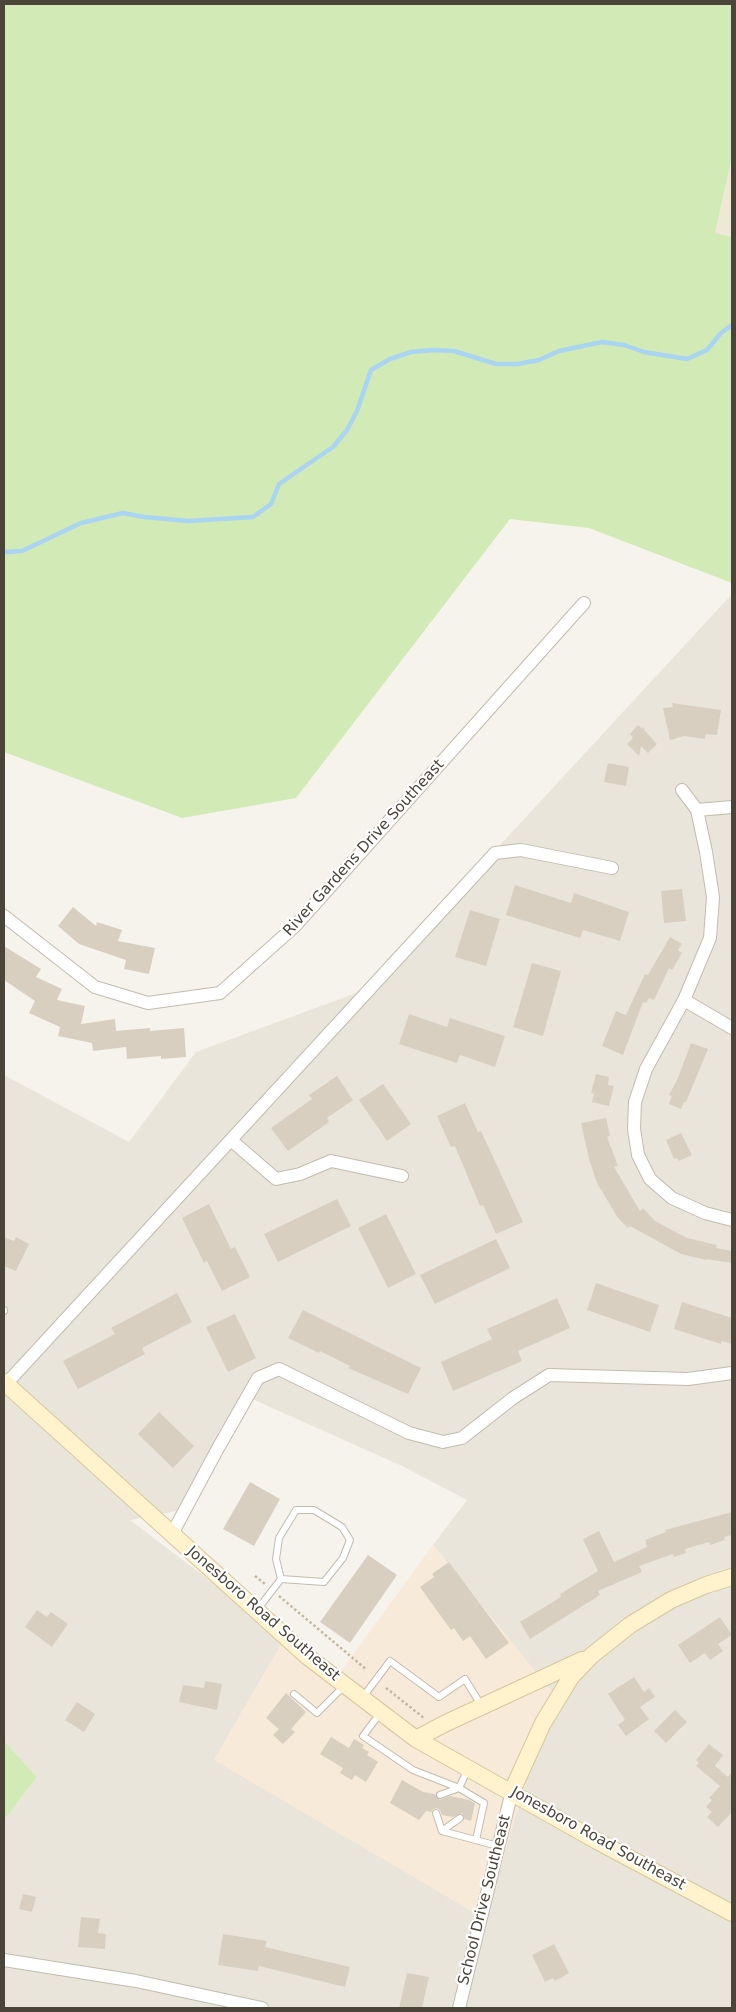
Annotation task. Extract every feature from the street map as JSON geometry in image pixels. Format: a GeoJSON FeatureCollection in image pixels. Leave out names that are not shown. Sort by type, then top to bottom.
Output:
{"type":"FeatureCollection","features":[{"type":"Feature","properties":{"kind":"main road","name":"Jonesboro Road Southeast"},"geometry":{"type":"LineString","coordinates":[[5,1383],[308,1657],[416,1739],[512,1791],[598,1841],[732,1913]]}},
{"type":"Feature","properties":{"kind":"main road"},"geometry":{"type":"LineString","coordinates":[[512,1791],[543,1723],[571,1677],[590,1656],[630,1625],[671,1600],[706,1585],[732,1577]]}},
{"type":"Feature","properties":{"kind":"main road"},"geometry":{"type":"LineString","coordinates":[[416,1739],[590,1656]]}},
{"type":"Feature","properties":{"kind":"street","name":"River Gardens Drive Southeast"},"geometry":{"type":"LineString","coordinates":[[4,916],[94,987],[148,1003],[220,993],[295,926],[584,603]]}},
{"type":"Feature","properties":{"kind":"street"},"geometry":{"type":"LineString","coordinates":[[682,790],[697,810],[713,897],[710,938],[684,1000],[646,1069],[635,1102],[634,1129],[638,1155],[650,1180],[672,1198],[705,1213],[732,1220]]}},
{"type":"Feature","properties":{"kind":"street"},"geometry":{"type":"LineString","coordinates":[[697,810],[732,807]]}},
{"type":"Feature","properties":{"kind":"street"},"geometry":{"type":"LineString","coordinates":[[5,1383],[496,853],[521,850],[612,868]]}},
{"type":"Feature","properties":{"kind":"street"},"geometry":{"type":"LineString","coordinates":[[684,1000],[732,1028]]}},
{"type":"Feature","properties":{"kind":"street"},"geometry":{"type":"LineString","coordinates":[[231,1140],[276,1178],[300,1174],[331,1161],[402,1176]]}},
{"type":"Feature","properties":{"kind":"street"},"geometry":{"type":"LineString","coordinates":[[172,1534],[216,1450],[258,1378],[279,1370],[409,1433],[443,1442],[462,1438],[513,1398],[549,1375],[688,1379],[732,1373]]}},
{"type":"Feature","properties":{"kind":"street","name":"School Drive Southeast"},"geometry":{"type":"LineString","coordinates":[[459,2008],[512,1791]]}},
{"type":"Feature","properties":{"kind":"street"},"geometry":{"type":"LineString","coordinates":[[4,1960],[136,1981],[262,2008]]}},
{"type":"Feature","properties":{"kind":"lane"},"geometry":{"type":"LineString","coordinates":[[296,1510],[314,1510],[342,1527],[350,1540],[343,1558],[324,1582],[281,1579],[276,1559],[279,1538],[296,1510]]}},
{"type":"Feature","properties":{"kind":"lane"},"geometry":{"type":"LineString","coordinates":[[256,1611],[281,1579]]}},
{"type":"Feature","properties":{"kind":"lane"},"geometry":{"type":"LineString","coordinates":[[362,1698],[390,1661],[439,1697],[465,1679],[482,1706]]}},
{"type":"Feature","properties":{"kind":"lane"},"geometry":{"type":"LineString","coordinates":[[294,1694],[317,1713],[345,1685]]}},
{"type":"Feature","properties":{"kind":"lane"},"geometry":{"type":"LineString","coordinates":[[381,1712],[363,1736],[413,1770],[459,1788],[484,1803],[476,1840]]}},
{"type":"Feature","properties":{"kind":"lane"},"geometry":{"type":"LineString","coordinates":[[440,1795],[459,1788],[469,1768]]}},
{"type":"Feature","properties":{"kind":"lane"},"geometry":{"type":"LineString","coordinates":[[459,1788],[464,1799]]}},
{"type":"Feature","properties":{"kind":"lane"},"geometry":{"type":"LineString","coordinates":[[436,1814],[442,1831]]}},
{"type":"Feature","properties":{"kind":"lane"},"geometry":{"type":"LineString","coordinates":[[442,1831],[460,1818]]}},
{"type":"Feature","properties":{"kind":"lane"},"geometry":{"type":"LineString","coordinates":[[442,1831],[498,1846]]}},
{"type":"Feature","properties":{"kind":"path"},"geometry":{"type":"LineString","coordinates":[[255,1576],[367,1670]]}},
{"type":"Feature","properties":{"kind":"path"},"geometry":{"type":"LineString","coordinates":[[386,1688],[428,1720]]}},
{"type":"Feature","properties":{"kind":"shaded area"},"geometry":{"type":"Polygon","coordinates":[[[732,157],[732,237],[715,233],[732,157]]]}},
{"type":"Feature","properties":{"kind":"shaded area"},"geometry":{"type":"Polygon","coordinates":[[[732,594],[732,2008],[4,2008],[4,1820],[37,1777],[4,1741],[4,1075],[129,1142],[196,1052],[367,989],[732,594]],[[250,1398],[192,1508],[130,1520],[285,1638],[214,1760],[553,1694],[433,1545],[467,1500],[402,1466],[250,1398]]]}},
{"type":"Feature","properties":{"kind":"shaded area"},"geometry":{"type":"Polygon","coordinates":[[[433,1545],[553,1693],[485,1919],[214,1760],[285,1638],[333,1682],[433,1545]]]}},
{"type":"Feature","properties":{"kind":"green space"},"geometry":{"type":"Polygon","coordinates":[[[4,4],[732,4],[732,157],[715,233],[732,237],[732,583],[589,528],[510,519],[296,798],[182,818],[4,752],[4,4]]]}},
{"type":"Feature","properties":{"kind":"green space"},"geometry":{"type":"Polygon","coordinates":[[[4,1741],[37,1777],[4,1820],[4,1741]]]}},
{"type":"Feature","properties":{"kind":"building"},"geometry":{"type":"Polygon","coordinates":[[[672,703],[721,710],[717,735],[706,734],[705,739],[684,736],[670,740],[663,708],[673,707],[672,703]]]}},
{"type":"Feature","properties":{"kind":"building"},"geometry":{"type":"Polygon","coordinates":[[[638,725],[642,729],[644,727],[644,730],[657,744],[648,753],[641,746],[639,756],[627,744],[633,738],[630,734],[638,725]]]}},
{"type":"Feature","properties":{"kind":"building"},"geometry":{"type":"Polygon","coordinates":[[[608,763],[629,767],[626,786],[604,782],[608,763]]]}},
{"type":"Feature","properties":{"kind":"building"},"geometry":{"type":"Polygon","coordinates":[[[515,885],[571,903],[574,893],[629,912],[620,941],[583,930],[580,938],[506,915],[515,885]]]}},
{"type":"Feature","properties":{"kind":"building"},"geometry":{"type":"Polygon","coordinates":[[[682,889],[686,921],[664,923],[661,891],[682,889]]]}},
{"type":"Feature","properties":{"kind":"building"},"geometry":{"type":"Polygon","coordinates":[[[73,907],[96,926],[97,922],[122,930],[118,941],[155,948],[149,974],[124,969],[126,960],[79,944],[58,926],[73,907]]]}},
{"type":"Feature","properties":{"kind":"building"},"geometry":{"type":"Polygon","coordinates":[[[470,910],[500,919],[486,966],[455,957],[470,910]]]}},
{"type":"Feature","properties":{"kind":"building"},"geometry":{"type":"Polygon","coordinates":[[[670,937],[682,944],[678,950],[682,953],[672,970],[669,968],[654,1000],[649,998],[646,1003],[643,1002],[623,1055],[602,1046],[616,1011],[626,1015],[645,974],[648,975],[670,937]]]}},
{"type":"Feature","properties":{"kind":"building"},"geometry":{"type":"Polygon","coordinates":[[[4,946],[41,969],[36,977],[62,989],[57,1000],[85,1006],[81,1024],[115,1019],[116,1031],[184,1028],[186,1057],[161,1059],[161,1056],[127,1059],[126,1047],[93,1051],[92,1043],[58,1036],[60,1027],[29,1013],[35,1001],[4,980],[4,946]]]}},
{"type":"Feature","properties":{"kind":"building"},"geometry":{"type":"Polygon","coordinates":[[[532,963],[561,971],[543,1036],[513,1027],[532,963]]]}},
{"type":"Feature","properties":{"kind":"building"},"geometry":{"type":"Polygon","coordinates":[[[409,1014],[447,1027],[450,1018],[505,1036],[495,1067],[460,1055],[457,1063],[399,1044],[409,1014]]]}},
{"type":"Feature","properties":{"kind":"building"},"geometry":{"type":"Polygon","coordinates":[[[691,1043],[708,1049],[686,1102],[684,1102],[681,1109],[669,1104],[672,1096],[669,1095],[678,1078],[691,1043]]]}},
{"type":"Feature","properties":{"kind":"building"},"geometry":{"type":"Polygon","coordinates":[[[596,1074],[609,1077],[608,1085],[614,1086],[609,1106],[592,1102],[594,1094],[591,1093],[596,1074]]]}},
{"type":"Feature","properties":{"kind":"building"},"geometry":{"type":"Polygon","coordinates":[[[337,1076],[353,1100],[327,1118],[329,1122],[288,1151],[271,1128],[312,1099],[309,1095],[337,1076]]]}},
{"type":"Feature","properties":{"kind":"building"},"geometry":{"type":"Polygon","coordinates":[[[383,1084],[411,1124],[387,1141],[359,1100],[383,1084]]]}},
{"type":"Feature","properties":{"kind":"building"},"geometry":{"type":"Polygon","coordinates":[[[465,1103],[478,1132],[481,1131],[523,1222],[496,1234],[483,1205],[480,1206],[455,1146],[451,1147],[437,1116],[465,1103]]]}},
{"type":"Feature","properties":{"kind":"building"},"geometry":{"type":"Polygon","coordinates":[[[606,1118],[610,1136],[607,1137],[618,1166],[614,1167],[640,1211],[643,1208],[655,1221],[687,1238],[717,1245],[716,1248],[732,1251],[732,1263],[706,1260],[681,1254],[630,1226],[628,1228],[618,1218],[597,1183],[589,1159],[581,1123],[606,1118]]]}},
{"type":"Feature","properties":{"kind":"building"},"geometry":{"type":"Polygon","coordinates":[[[681,1133],[692,1155],[679,1161],[677,1158],[674,1159],[666,1140],[681,1133]]]}},
{"type":"Feature","properties":{"kind":"building"},"geometry":{"type":"Polygon","coordinates":[[[337,1199],[351,1226],[278,1262],[264,1234],[337,1199]]]}},
{"type":"Feature","properties":{"kind":"building"},"geometry":{"type":"Polygon","coordinates":[[[209,1204],[231,1249],[235,1247],[250,1277],[222,1291],[207,1261],[204,1263],[182,1218],[209,1204]]]}},
{"type":"Feature","properties":{"kind":"building"},"geometry":{"type":"Polygon","coordinates":[[[386,1214],[416,1274],[388,1288],[358,1228],[386,1214]]]}},
{"type":"Feature","properties":{"kind":"building"},"geometry":{"type":"Polygon","coordinates":[[[4,1237],[14,1241],[16,1237],[29,1244],[16,1271],[4,1266],[4,1237]]]}},
{"type":"Feature","properties":{"kind":"building"},"geometry":{"type":"Polygon","coordinates":[[[496,1239],[510,1268],[435,1304],[420,1275],[496,1239]]]}},
{"type":"Feature","properties":{"kind":"building"},"geometry":{"type":"Polygon","coordinates":[[[596,1283],[659,1305],[650,1332],[587,1310],[596,1283]]]}},
{"type":"Feature","properties":{"kind":"building"},"geometry":{"type":"Polygon","coordinates":[[[177,1293],[192,1322],[142,1348],[145,1354],[78,1389],[63,1361],[115,1334],[111,1328],[177,1293]]]}},
{"type":"Feature","properties":{"kind":"building"},"geometry":{"type":"Polygon","coordinates":[[[557,1298],[570,1328],[518,1351],[522,1361],[453,1391],[441,1362],[492,1339],[487,1329],[557,1298]]]}},
{"type":"Feature","properties":{"kind":"building"},"geometry":{"type":"Polygon","coordinates":[[[682,1302],[732,1318],[732,1344],[722,1341],[721,1344],[674,1329],[682,1302]]]}},
{"type":"Feature","properties":{"kind":"building"},"geometry":{"type":"Polygon","coordinates":[[[303,1310],[421,1368],[408,1394],[348,1368],[350,1366],[288,1338],[303,1310]]]}},
{"type":"Feature","properties":{"kind":"building"},"geometry":{"type":"Polygon","coordinates":[[[235,1314],[256,1358],[228,1372],[206,1327],[235,1314]]]}},
{"type":"Feature","properties":{"kind":"building"},"geometry":{"type":"Polygon","coordinates":[[[159,1412],[194,1446],[173,1468],[138,1434],[159,1412]]]}},
{"type":"Feature","properties":{"kind":"building"},"geometry":{"type":"Polygon","coordinates":[[[250,1482],[280,1499],[254,1546],[223,1529],[250,1482]]]}},
{"type":"Feature","properties":{"kind":"building"},"geometry":{"type":"Polygon","coordinates":[[[732,1512],[732,1535],[724,1537],[725,1540],[710,1545],[709,1542],[685,1549],[686,1553],[674,1557],[673,1554],[639,1566],[642,1572],[598,1591],[600,1595],[530,1639],[520,1622],[561,1597],[560,1594],[598,1571],[583,1539],[599,1531],[614,1562],[647,1547],[645,1540],[666,1532],[665,1530],[732,1512]]]}},
{"type":"Feature","properties":{"kind":"building"},"geometry":{"type":"Polygon","coordinates":[[[368,1555],[397,1575],[350,1643],[320,1622],[368,1555]]]}},
{"type":"Feature","properties":{"kind":"building"},"geometry":{"type":"Polygon","coordinates":[[[449,1562],[509,1643],[486,1659],[470,1636],[463,1641],[454,1628],[451,1630],[420,1587],[434,1577],[432,1574],[449,1562]]]}},
{"type":"Feature","properties":{"kind":"building"},"geometry":{"type":"Polygon","coordinates":[[[37,1610],[47,1617],[51,1612],[68,1624],[52,1647],[25,1627],[37,1610]]]}},
{"type":"Feature","properties":{"kind":"building"},"geometry":{"type":"Polygon","coordinates":[[[720,1617],[732,1635],[718,1644],[723,1651],[710,1660],[705,1653],[690,1663],[678,1645],[720,1617]]]}},
{"type":"Feature","properties":{"kind":"building"},"geometry":{"type":"Polygon","coordinates":[[[634,1677],[644,1692],[649,1688],[655,1697],[640,1707],[649,1719],[626,1736],[618,1725],[625,1720],[608,1694],[634,1677]]]}},
{"type":"Feature","properties":{"kind":"building"},"geometry":{"type":"Polygon","coordinates":[[[205,1681],[222,1684],[217,1710],[179,1702],[183,1685],[204,1688],[205,1681]]]}},
{"type":"Feature","properties":{"kind":"building"},"geometry":{"type":"Polygon","coordinates":[[[286,1693],[306,1712],[291,1729],[295,1732],[283,1744],[273,1735],[279,1729],[266,1718],[286,1693]]]}},
{"type":"Feature","properties":{"kind":"building"},"geometry":{"type":"Polygon","coordinates":[[[77,1702],[95,1714],[84,1732],[65,1720],[77,1702]]]}},
{"type":"Feature","properties":{"kind":"building"},"geometry":{"type":"Polygon","coordinates":[[[675,1710],[687,1722],[666,1743],[654,1731],[675,1710]]]}},
{"type":"Feature","properties":{"kind":"building"},"geometry":{"type":"Polygon","coordinates":[[[331,1737],[349,1748],[354,1739],[364,1745],[362,1748],[369,1752],[367,1755],[378,1762],[366,1782],[355,1775],[352,1780],[340,1773],[343,1768],[320,1754],[331,1737]]]}},
{"type":"Feature","properties":{"kind":"building"},"geometry":{"type":"Polygon","coordinates":[[[709,1744],[723,1755],[715,1766],[728,1777],[732,1772],[732,1812],[718,1827],[707,1817],[712,1812],[706,1807],[712,1800],[709,1798],[720,1786],[696,1766],[699,1763],[696,1760],[709,1744]]]}},
{"type":"Feature","properties":{"kind":"building"},"geometry":{"type":"Polygon","coordinates":[[[402,1780],[423,1792],[435,1794],[439,1800],[450,1796],[475,1803],[471,1821],[465,1819],[462,1813],[453,1817],[442,1815],[437,1808],[431,1812],[426,1811],[419,1820],[390,1803],[402,1780]]]}},
{"type":"Feature","properties":{"kind":"building"},"geometry":{"type":"Polygon","coordinates":[[[23,1894],[36,1897],[32,1912],[19,1909],[23,1894]]]}},
{"type":"Feature","properties":{"kind":"building"},"geometry":{"type":"Polygon","coordinates":[[[81,1917],[100,1919],[98,1933],[106,1934],[105,1949],[78,1947],[81,1917]]]}},
{"type":"Feature","properties":{"kind":"building"},"geometry":{"type":"Polygon","coordinates":[[[223,1934],[267,1941],[265,1947],[350,1967],[345,1987],[259,1966],[258,1971],[218,1965],[223,1934]]]}},
{"type":"Feature","properties":{"kind":"building"},"geometry":{"type":"Polygon","coordinates":[[[554,1944],[569,1973],[555,1981],[553,1978],[545,1982],[532,1955],[554,1944]]]}},
{"type":"Feature","properties":{"kind":"building"},"geometry":{"type":"Polygon","coordinates":[[[407,1973],[429,1977],[422,2008],[399,2008],[407,1973]]]}},
{"type":"Feature","properties":{"kind":"waterway"},"geometry":{"type":"LineString","coordinates":[[4,552],[22,551],[81,523],[123,513],[188,521],[253,517],[271,504],[279,484],[333,447],[347,430],[357,411],[371,370],[390,359],[411,352],[454,351],[496,364],[518,364],[539,360],[559,351],[602,342],[624,345],[644,352],[687,359],[707,350],[721,333],[732,325]]}}]}
